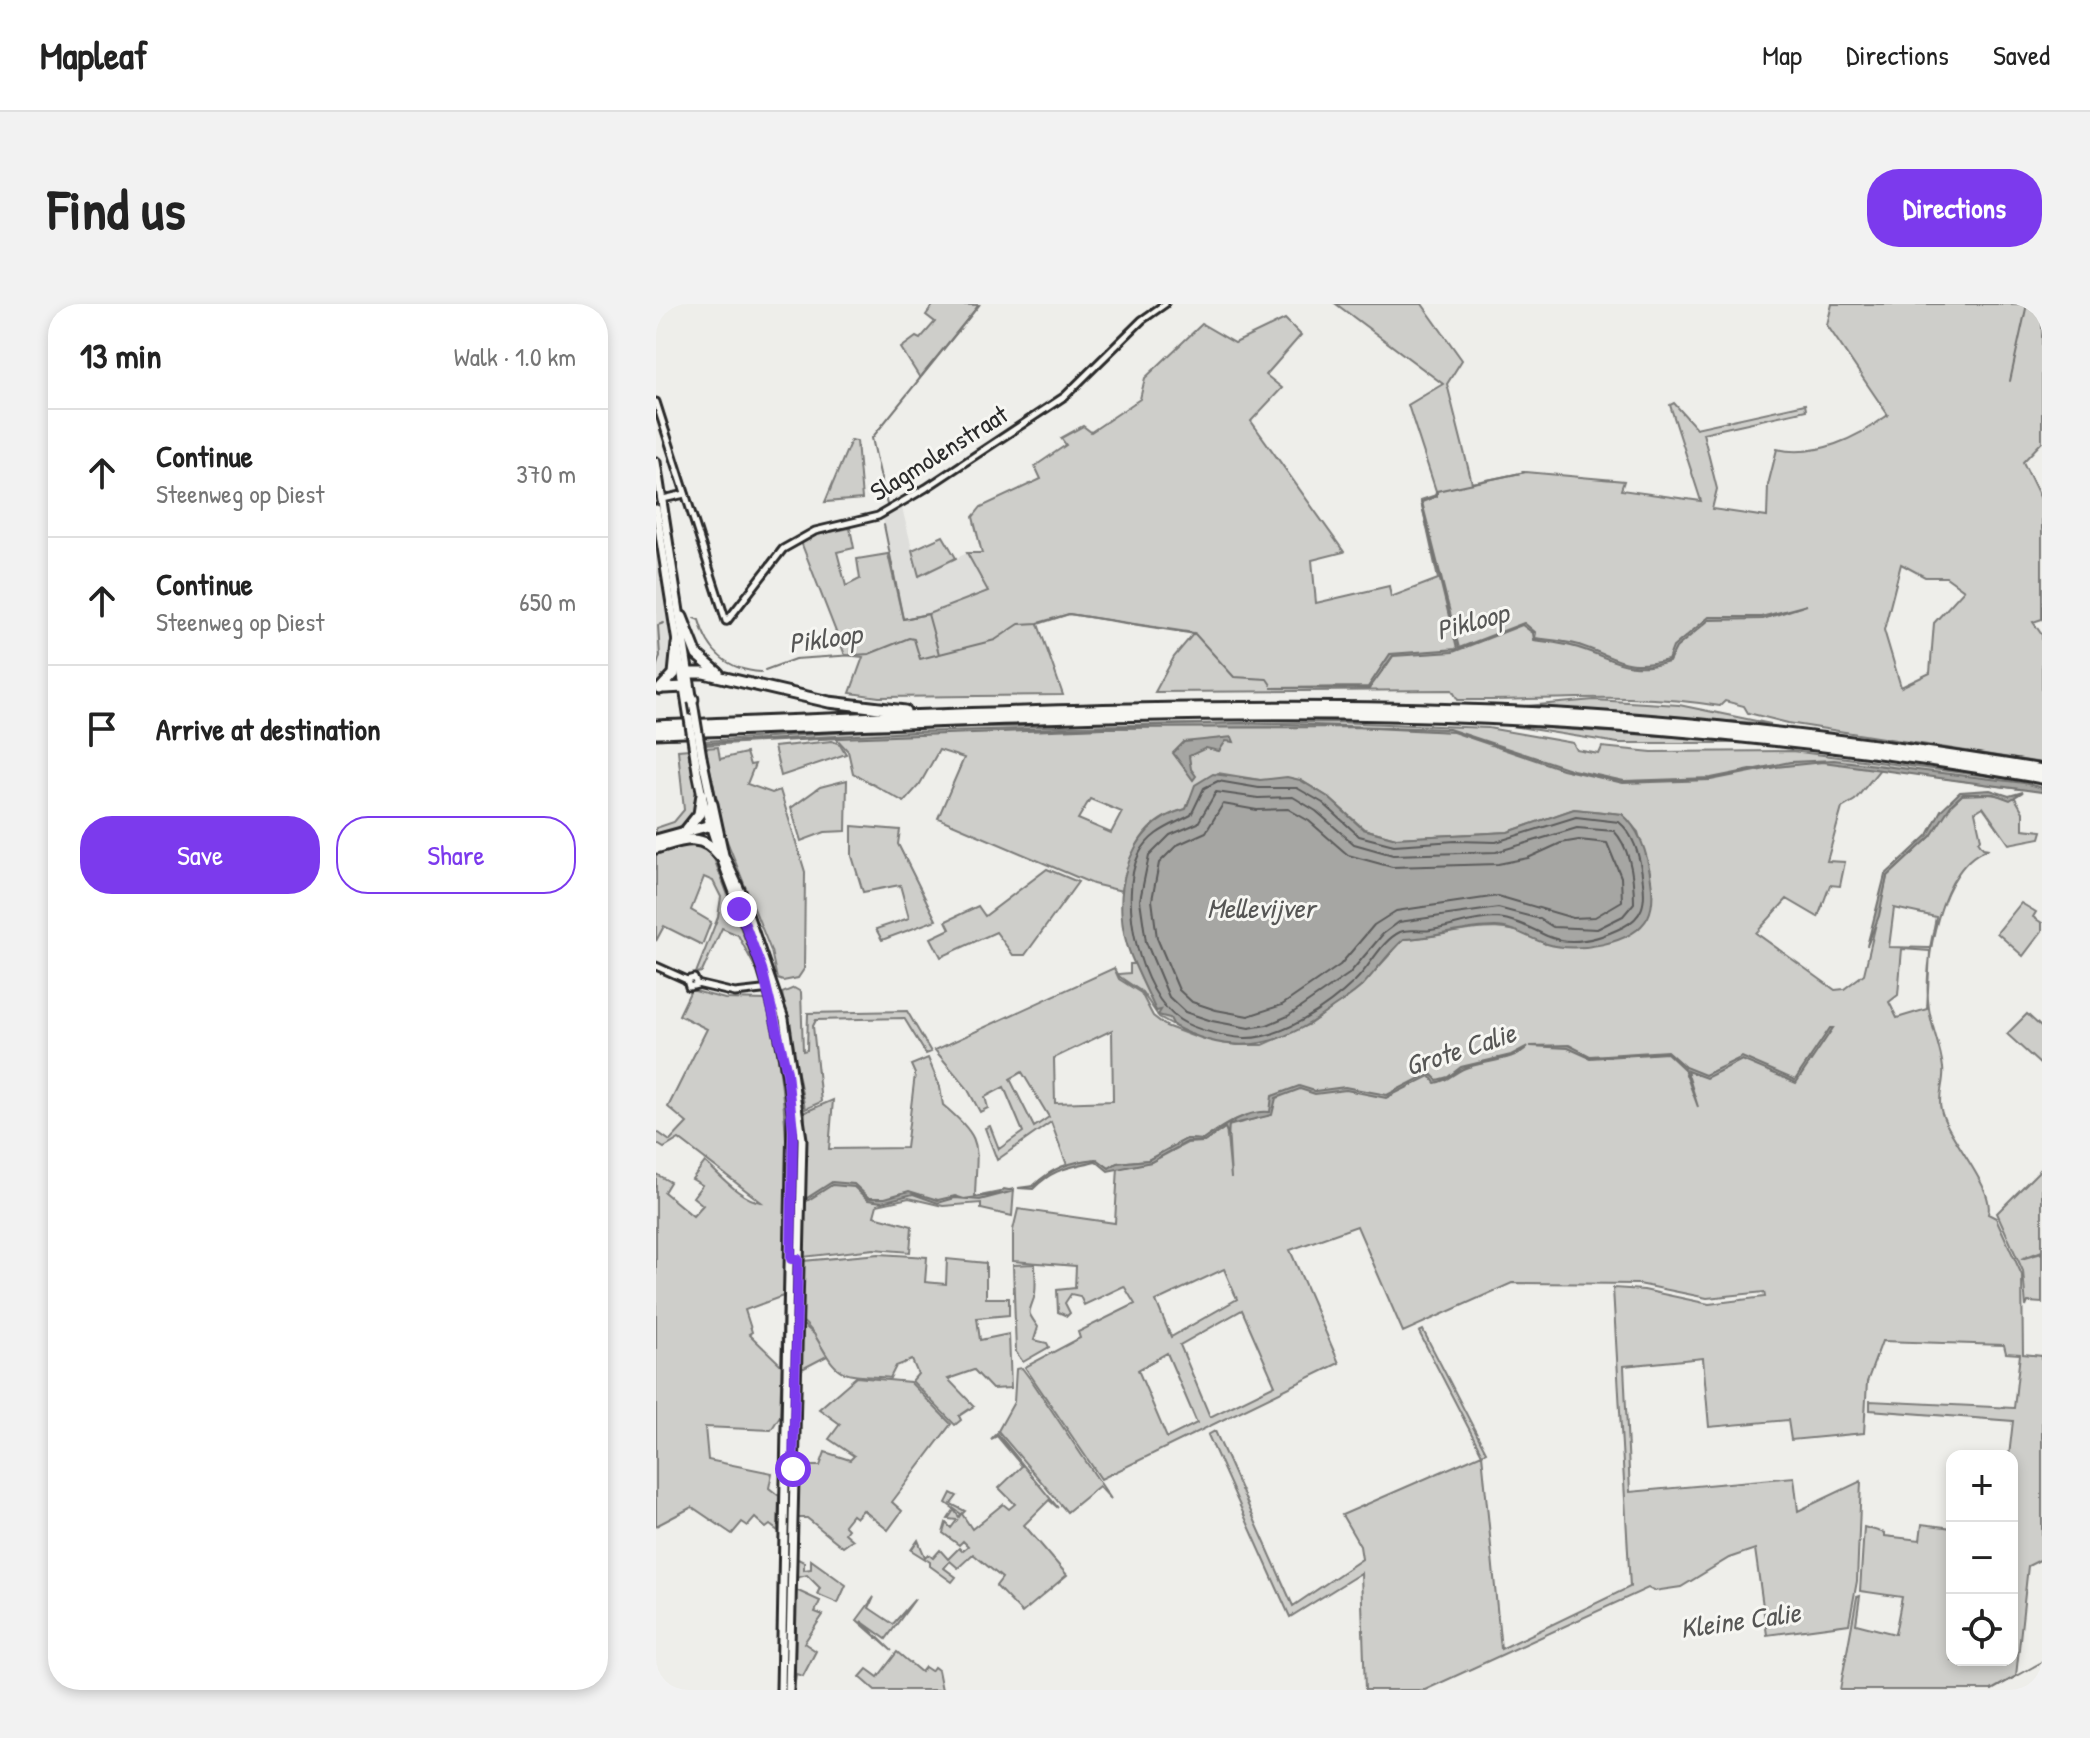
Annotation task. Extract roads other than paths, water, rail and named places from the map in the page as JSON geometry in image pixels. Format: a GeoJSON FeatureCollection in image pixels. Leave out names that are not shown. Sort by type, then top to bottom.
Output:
{"type":"FeatureCollection","features":[{"type":"Feature","properties":{"kind":"highway"},"geometry":{"type":"LineString","coordinates":[[682,617],[697,655],[725,677]]}},
{"type":"Feature","properties":{"kind":"highway"},"geometry":{"type":"LineString","coordinates":[[658,689],[674,674],[677,644]]}},
{"type":"Feature","properties":{"kind":"highway"},"geometry":{"type":"LineString","coordinates":[[658,689],[686,680],[725,677],[829,702],[927,715]]}},
{"type":"Feature","properties":{"kind":"highway"},"geometry":{"type":"LineString","coordinates":[[686,680],[691,701]]}},
{"type":"Feature","properties":{"kind":"highway"},"geometry":{"type":"LineString","coordinates":[[656,726],[927,715],[1259,707],[1533,713],[1831,739],[2042,770]]}},
{"type":"Feature","properties":{"kind":"highway"},"geometry":{"type":"LineString","coordinates":[[656,735],[1107,717],[1339,714],[1479,718],[1729,735],[2042,778]]}},
{"type":"Feature","properties":{"kind":"highway"},"geometry":{"type":"LineString","coordinates":[[684,836],[697,817],[702,794]]}},
{"type":"Feature","properties":{"kind":"highway"},"geometry":{"type":"LineString","coordinates":[[712,804],[712,828],[744,901]]}},
{"type":"Feature","properties":{"kind":"highway"},"geometry":{"type":"LineString","coordinates":[[656,848],[712,828]]}},
{"type":"Feature","properties":{"kind":"highway"},"geometry":{"type":"LineString","coordinates":[[656,840],[684,836],[703,840],[719,855]]}},
{"type":"Feature","properties":{"kind":"main road"},"geometry":{"type":"LineString","coordinates":[[656,462],[682,617],[686,680]]}},
{"type":"Feature","properties":{"kind":"main road"},"geometry":{"type":"LineString","coordinates":[[656,509],[677,644],[686,680]]}},
{"type":"Feature","properties":{"kind":"main road"},"geometry":{"type":"LineString","coordinates":[[691,701],[702,794],[719,855],[772,988]]}},
{"type":"Feature","properties":{"kind":"main road"},"geometry":{"type":"LineString","coordinates":[[699,758],[772,988],[793,1066],[800,1119],[781,1690]]}},
{"type":"Feature","properties":{"kind":"main road"},"geometry":{"type":"LineString","coordinates":[[788,1519],[789,1690]]}},
{"type":"Feature","properties":{"kind":"street","name":"Slagmolenstraat"},"geometry":{"type":"LineString","coordinates":[[685,494],[728,617],[768,566],[794,541],[815,531],[878,516],[926,488],[1065,396],[1142,320],[1165,304]]}},
{"type":"Feature","properties":{"kind":"street"},"geometry":{"type":"LineString","coordinates":[[656,402],[685,494],[663,499]]}},
{"type":"Feature","properties":{"kind":"street"},"geometry":{"type":"LineString","coordinates":[[656,966],[687,980],[690,988],[697,984],[735,993],[772,988]]}},
{"type":"Feature","properties":{"kind":"water"},"geometry":{"type":"Polygon","coordinates":[[[1525,472],[1437,491],[1437,496],[1422,502],[1459,648],[1524,623],[1536,633],[1535,638],[1579,645],[1631,664],[1653,663],[1668,660],[1673,647],[1709,617],[1761,617],[1807,605],[1763,619],[1709,620],[1676,648],[1669,662],[1654,665],[1640,666],[1618,663],[1571,646],[1534,640],[1533,633],[1522,625],[1453,652],[1393,656],[1369,689],[1271,688],[1368,687],[1390,654],[1457,649],[1421,502],[1435,496],[1436,491],[1525,472]]]}},
{"type":"Feature","properties":{"kind":"water"},"geometry":{"type":"Polygon","coordinates":[[[1242,723],[1449,729],[1573,770],[1624,781],[1711,778],[1790,762],[1834,760],[2024,783],[2042,788],[2042,792],[1823,762],[1776,767],[1711,780],[1623,783],[1562,769],[1453,732],[1353,727],[1104,728],[704,743],[913,732],[1242,723]]]}},
{"type":"Feature","properties":{"kind":"water"},"geometry":{"type":"Polygon","coordinates":[[[1232,737],[1234,742],[1226,741],[1219,751],[1206,748],[1189,756],[1191,769],[1196,776],[1193,780],[1173,753],[1184,742],[1232,737]]]}},
{"type":"Feature","properties":{"kind":"water","name":"Mellevijver"},"geometry":{"type":"Polygon","coordinates":[[[1213,774],[1260,780],[1287,777],[1300,780],[1328,797],[1363,829],[1396,838],[1508,832],[1574,809],[1622,814],[1639,836],[1646,853],[1652,889],[1650,912],[1641,927],[1630,934],[1587,947],[1559,947],[1495,927],[1404,939],[1359,989],[1291,1033],[1254,1044],[1235,1045],[1195,1036],[1174,1026],[1170,1018],[1158,1015],[1161,1010],[1156,1011],[1124,935],[1122,890],[1135,848],[1148,831],[1165,817],[1186,809],[1195,785],[1213,774]]]}},
{"type":"Feature","properties":{"kind":"water"},"geometry":{"type":"Polygon","coordinates":[[[1990,790],[2009,796],[2023,792],[2010,800],[1994,794],[1963,794],[1952,804],[1931,836],[1887,877],[1879,916],[1867,946],[1885,875],[1928,835],[1941,810],[1960,792],[1990,790]]]}},
{"type":"Feature","properties":{"kind":"water"},"geometry":{"type":"Polygon","coordinates":[[[1830,1028],[1833,1028],[1796,1083],[1742,1060],[1706,1078],[1687,1071],[1698,1107],[1684,1069],[1667,1053],[1590,1058],[1568,1048],[1530,1046],[1569,1045],[1590,1056],[1667,1051],[1685,1067],[1705,1075],[1742,1057],[1795,1080],[1830,1028]]]}},
{"type":"Feature","properties":{"kind":"water"},"geometry":{"type":"Polygon","coordinates":[[[1528,1046],[1515,1055],[1471,1066],[1439,1082],[1435,1083],[1430,1076],[1386,1098],[1346,1090],[1315,1094],[1300,1089],[1276,1098],[1272,1115],[1229,1125],[1228,1134],[1225,1128],[1204,1142],[1187,1142],[1151,1162],[1108,1171],[1096,1161],[1055,1173],[1033,1189],[1018,1188],[1033,1186],[1062,1166],[1078,1162],[1097,1159],[1109,1168],[1117,1163],[1148,1160],[1186,1139],[1203,1140],[1244,1116],[1270,1112],[1272,1096],[1299,1086],[1315,1091],[1345,1087],[1387,1095],[1430,1073],[1437,1080],[1448,1077],[1461,1067],[1511,1055],[1528,1046]]]}},
{"type":"Feature","properties":{"kind":"water"},"geometry":{"type":"Polygon","coordinates":[[[832,1182],[854,1184],[869,1198],[885,1198],[909,1191],[938,1200],[955,1196],[963,1199],[938,1203],[913,1194],[882,1202],[868,1200],[854,1187],[832,1185],[807,1201],[832,1182]]]}},
{"type":"Feature","properties":{"kind":"water"},"geometry":{"type":"Polygon","coordinates":[[[1004,1189],[1014,1191],[980,1200],[965,1199],[998,1194],[1004,1189]]]}},
{"type":"Feature","properties":{"kind":"waterway","name":"Pikloop"},"geometry":{"type":"LineString","coordinates":[[2010,381],[2027,304]]}},
{"type":"Feature","properties":{"kind":"waterway"},"geometry":{"type":"LineString","coordinates":[[887,505],[872,438],[979,305]]}},
{"type":"Feature","properties":{"kind":"waterway"},"geometry":{"type":"LineString","coordinates":[[884,525],[903,619],[928,614],[939,654]]}},
{"type":"Feature","properties":{"kind":"waterway","name":"Pikloop"},"geometry":{"type":"LineString","coordinates":[[765,670],[795,659],[869,654],[909,638],[914,639],[920,659],[995,640],[1019,624],[1038,623],[1069,614],[1195,634],[1234,677],[1267,679],[1271,685]]}},
{"type":"Feature","properties":{"kind":"waterway","name":"Pikloop"},"geometry":{"type":"LineString","coordinates":[[694,618],[699,620],[708,641],[721,657],[738,668],[761,672]]}},
{"type":"Feature","properties":{"kind":"waterway","name":"Pikloop"},"geometry":{"type":"LineString","coordinates":[[656,668],[660,656],[658,625],[664,623]]}},
{"type":"Feature","properties":{"kind":"waterway","name":"Pikloop"},"geometry":{"type":"LineString","coordinates":[[1383,671],[1393,656]]}},
{"type":"Feature","properties":{"kind":"waterway","name":"Pikloop"},"geometry":{"type":"LineString","coordinates":[[1304,688],[1346,689]]}},
{"type":"Feature","properties":{"kind":"waterway"},"geometry":{"type":"LineString","coordinates":[[1992,1690],[2042,1662]]}},
{"type":"Feature","properties":{"kind":"water label","name":"Grote Calie"},"geometry":{"type":"Point","coordinates":[1460,1049]}},
{"type":"Feature","properties":{"kind":"water label","name":"Kleine Calie"},"geometry":{"type":"Point","coordinates":[1740,1620]}}]}
